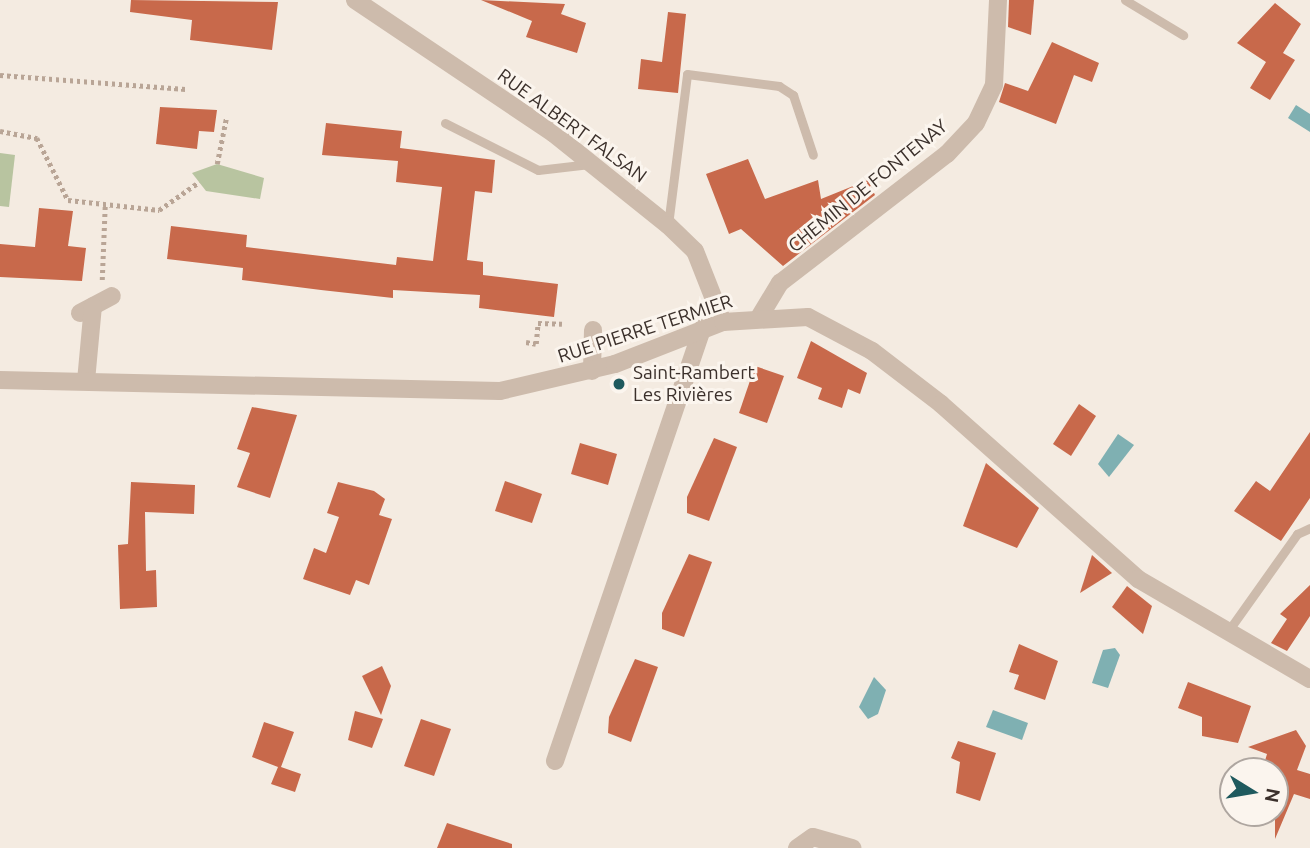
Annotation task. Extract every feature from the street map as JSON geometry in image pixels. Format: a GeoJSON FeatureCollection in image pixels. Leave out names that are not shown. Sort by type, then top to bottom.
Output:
{"type":"FeatureCollection","features":[{"type":"Feature","properties":{"kind":"street","name":"RUE ALBERT FALSAN"},"geometry":{"type":"LineString","coordinates":[[357,0],[592,164],[668,225],[695,251],[723,322]]}},
{"type":"Feature","properties":{"kind":"street","name":"CHEMIN DE FONTENAY"},"geometry":{"type":"LineString","coordinates":[[760,316],[780,283],[947,155],[976,123],[994,85],[998,0]]}},
{"type":"Feature","properties":{"kind":"street"},"geometry":{"type":"LineString","coordinates":[[86,380],[96,304]]}},
{"type":"Feature","properties":{"kind":"street","name":"RUE PIERRE TERMIER"},"geometry":{"type":"LineString","coordinates":[[0,380],[86,380],[408,394],[500,391],[592,371],[723,322],[760,316],[808,317],[872,351],[1138,579],[1225,635],[1310,679]]}},
{"type":"Feature","properties":{"kind":"street"},"geometry":{"type":"LineString","coordinates":[[555,761],[702,328]]}},
{"type":"Feature","properties":{"kind":"street"},"geometry":{"type":"LineString","coordinates":[[592,371],[593,330]]}},
{"type":"Feature","properties":{"kind":"street"},"geometry":{"type":"LineString","coordinates":[[797,848],[813,838],[852,848]]}},
{"type":"Feature","properties":{"kind":"lane"},"geometry":{"type":"LineString","coordinates":[[1125,0],[1182,35]]}},
{"type":"Feature","properties":{"kind":"lane"},"geometry":{"type":"LineString","coordinates":[[668,225],[687,74],[779,86],[793,95],[813,155]]}},
{"type":"Feature","properties":{"kind":"lane"},"geometry":{"type":"LineString","coordinates":[[445,123],[538,170],[592,164]]}},
{"type":"Feature","properties":{"kind":"lane"},"geometry":{"type":"LineString","coordinates":[[1225,635],[1297,534],[1310,528]]}},
{"type":"Feature","properties":{"kind":"path"},"geometry":{"type":"LineString","coordinates":[[0,75],[185,89]]}},
{"type":"Feature","properties":{"kind":"path"},"geometry":{"type":"LineString","coordinates":[[217,164],[226,120]]}},
{"type":"Feature","properties":{"kind":"path"},"geometry":{"type":"LineString","coordinates":[[0,131],[37,138],[68,200],[159,210],[199,182]]}},
{"type":"Feature","properties":{"kind":"path"},"geometry":{"type":"LineString","coordinates":[[96,304],[104,204]]}},
{"type":"Feature","properties":{"kind":"path"},"geometry":{"type":"LineString","coordinates":[[526,342],[536,344],[538,323],[562,324]]}},
{"type":"Feature","properties":{"kind":"green space"},"geometry":{"type":"Polygon","coordinates":[[[0,153],[15,155],[9,207],[0,206],[0,153]]]}},
{"type":"Feature","properties":{"kind":"green space"},"geometry":{"type":"Polygon","coordinates":[[[217,164],[264,178],[260,199],[206,191],[192,173],[217,164]]]}},
{"type":"Feature","properties":{"kind":"water"},"geometry":{"type":"Polygon","coordinates":[[[1296,105],[1310,114],[1310,132],[1288,118],[1296,105]]]}},
{"type":"Feature","properties":{"kind":"water"},"geometry":{"type":"Polygon","coordinates":[[[1118,434],[1134,445],[1109,477],[1098,464],[1118,434]]]}},
{"type":"Feature","properties":{"kind":"water"},"geometry":{"type":"Polygon","coordinates":[[[1115,648],[1120,655],[1108,688],[1092,683],[1103,650],[1115,648]]]}},
{"type":"Feature","properties":{"kind":"water"},"geometry":{"type":"Polygon","coordinates":[[[874,677],[886,690],[878,714],[868,719],[859,707],[874,677]]]}},
{"type":"Feature","properties":{"kind":"water"},"geometry":{"type":"Polygon","coordinates":[[[993,710],[1028,723],[1022,740],[986,727],[993,710]]]}},
{"type":"Feature","properties":{"kind":"building"},"geometry":{"type":"Polygon","coordinates":[[[131,0],[278,2],[272,50],[190,40],[192,20],[130,12],[131,0]]]}},
{"type":"Feature","properties":{"kind":"building"},"geometry":{"type":"Polygon","coordinates":[[[481,0],[565,4],[561,14],[586,23],[577,53],[526,37],[532,21],[481,0]]]}},
{"type":"Feature","properties":{"kind":"building"},"geometry":{"type":"Polygon","coordinates":[[[1009,0],[1034,0],[1031,35],[1008,27],[1009,0]]]}},
{"type":"Feature","properties":{"kind":"building"},"geometry":{"type":"Polygon","coordinates":[[[1275,3],[1301,24],[1283,53],[1295,60],[1270,100],[1250,88],[1266,62],[1237,43],[1275,3]]]}},
{"type":"Feature","properties":{"kind":"building"},"geometry":{"type":"Polygon","coordinates":[[[668,12],[686,14],[678,93],[638,89],[641,59],[662,62],[668,12]]]}},
{"type":"Feature","properties":{"kind":"building"},"geometry":{"type":"Polygon","coordinates":[[[1052,42],[1099,63],[1092,82],[1074,75],[1056,124],[999,102],[1005,83],[1028,91],[1052,42]]]}},
{"type":"Feature","properties":{"kind":"building"},"geometry":{"type":"Polygon","coordinates":[[[160,107],[217,110],[214,132],[199,131],[197,149],[156,144],[160,107]]]}},
{"type":"Feature","properties":{"kind":"building"},"geometry":{"type":"Polygon","coordinates":[[[326,123],[402,131],[400,148],[495,160],[492,193],[475,191],[467,260],[483,262],[483,275],[558,284],[554,317],[479,308],[480,295],[393,290],[393,298],[321,290],[242,280],[243,268],[167,259],[171,226],[247,235],[246,247],[396,265],[397,257],[433,261],[442,187],[396,182],[398,161],[322,155],[326,123]]]}},
{"type":"Feature","properties":{"kind":"building"},"geometry":{"type":"Polygon","coordinates":[[[748,159],[765,199],[818,180],[821,199],[868,180],[875,195],[783,266],[741,229],[729,234],[706,174],[748,159]]]}},
{"type":"Feature","properties":{"kind":"building"},"geometry":{"type":"Polygon","coordinates":[[[39,208],[73,211],[68,246],[86,248],[82,281],[0,277],[0,244],[35,247],[39,208]]]}},
{"type":"Feature","properties":{"kind":"building"},"geometry":{"type":"Polygon","coordinates":[[[811,341],[867,373],[860,394],[848,389],[842,408],[818,399],[822,388],[797,378],[811,341]]]}},
{"type":"Feature","properties":{"kind":"building"},"geometry":{"type":"Polygon","coordinates":[[[755,366],[784,376],[767,423],[739,413],[755,366]]]}},
{"type":"Feature","properties":{"kind":"building"},"geometry":{"type":"Polygon","coordinates":[[[1079,404],[1096,416],[1071,456],[1053,444],[1079,404]]]}},
{"type":"Feature","properties":{"kind":"building"},"geometry":{"type":"Polygon","coordinates":[[[252,407],[297,415],[270,498],[237,487],[250,453],[237,449],[252,407]]]}},
{"type":"Feature","properties":{"kind":"building"},"geometry":{"type":"Polygon","coordinates":[[[1310,432],[1310,498],[1281,541],[1234,511],[1256,481],[1270,491],[1310,432]]]}},
{"type":"Feature","properties":{"kind":"building"},"geometry":{"type":"Polygon","coordinates":[[[714,438],[737,447],[709,521],[687,513],[687,497],[714,438]]]}},
{"type":"Feature","properties":{"kind":"building"},"geometry":{"type":"Polygon","coordinates":[[[580,443],[617,454],[608,485],[571,474],[580,443]]]}},
{"type":"Feature","properties":{"kind":"building"},"geometry":{"type":"Polygon","coordinates":[[[986,463],[1039,508],[1017,548],[963,526],[986,463]]]}},
{"type":"Feature","properties":{"kind":"building"},"geometry":{"type":"Polygon","coordinates":[[[505,481],[542,494],[532,523],[495,511],[505,481]]]}},
{"type":"Feature","properties":{"kind":"building"},"geometry":{"type":"Polygon","coordinates":[[[131,482],[195,485],[194,514],[145,512],[146,571],[156,570],[157,607],[120,609],[118,545],[128,544],[131,482]]]}},
{"type":"Feature","properties":{"kind":"building"},"geometry":{"type":"Polygon","coordinates":[[[338,482],[374,491],[385,499],[379,515],[392,519],[369,585],[356,580],[350,595],[303,579],[314,548],[326,553],[339,517],[327,513],[338,482]]]}},
{"type":"Feature","properties":{"kind":"building"},"geometry":{"type":"Polygon","coordinates":[[[689,554],[712,562],[684,637],[662,629],[662,613],[689,554]]]}},
{"type":"Feature","properties":{"kind":"building"},"geometry":{"type":"Polygon","coordinates":[[[1092,555],[1112,573],[1080,593],[1092,555]]]}},
{"type":"Feature","properties":{"kind":"building"},"geometry":{"type":"Polygon","coordinates":[[[1310,585],[1310,616],[1287,651],[1271,643],[1287,619],[1280,614],[1310,585]]]}},
{"type":"Feature","properties":{"kind":"building"},"geometry":{"type":"Polygon","coordinates":[[[1127,586],[1152,606],[1143,634],[1112,607],[1127,586]]]}},
{"type":"Feature","properties":{"kind":"building"},"geometry":{"type":"Polygon","coordinates":[[[1019,644],[1058,661],[1045,700],[1014,689],[1019,675],[1009,672],[1019,644]]]}},
{"type":"Feature","properties":{"kind":"building"},"geometry":{"type":"Polygon","coordinates":[[[635,659],[658,667],[631,742],[608,733],[609,717],[635,659]]]}},
{"type":"Feature","properties":{"kind":"building"},"geometry":{"type":"Polygon","coordinates":[[[382,666],[391,686],[381,715],[362,676],[382,666]]]}},
{"type":"Feature","properties":{"kind":"building"},"geometry":{"type":"Polygon","coordinates":[[[1188,682],[1251,706],[1238,743],[1202,736],[1202,717],[1178,708],[1188,682]]]}},
{"type":"Feature","properties":{"kind":"building"},"geometry":{"type":"Polygon","coordinates":[[[355,711],[383,719],[372,748],[348,740],[355,711]]]}},
{"type":"Feature","properties":{"kind":"building"},"geometry":{"type":"Polygon","coordinates":[[[421,719],[451,729],[434,776],[404,766],[421,719]]]}},
{"type":"Feature","properties":{"kind":"building"},"geometry":{"type":"Polygon","coordinates":[[[264,722],[294,732],[281,767],[301,774],[295,792],[271,784],[278,767],[252,757],[264,722]]]}},
{"type":"Feature","properties":{"kind":"building"},"geometry":{"type":"Polygon","coordinates":[[[1296,730],[1306,746],[1297,770],[1310,774],[1310,799],[1294,794],[1289,806],[1289,757],[1266,757],[1267,754],[1248,747],[1296,730]]]}},
{"type":"Feature","properties":{"kind":"building"},"geometry":{"type":"Polygon","coordinates":[[[958,741],[996,753],[980,801],[956,793],[960,762],[951,758],[958,741]]]}},
{"type":"Feature","properties":{"kind":"building"},"geometry":{"type":"Polygon","coordinates":[[[447,823],[512,844],[512,848],[437,848],[447,823]]]}},
{"type":"Feature","properties":{"kind":"place","name":"Saint-Rambert Les Rivières"},"geometry":{"type":"Point","coordinates":[619,384]}}]}
